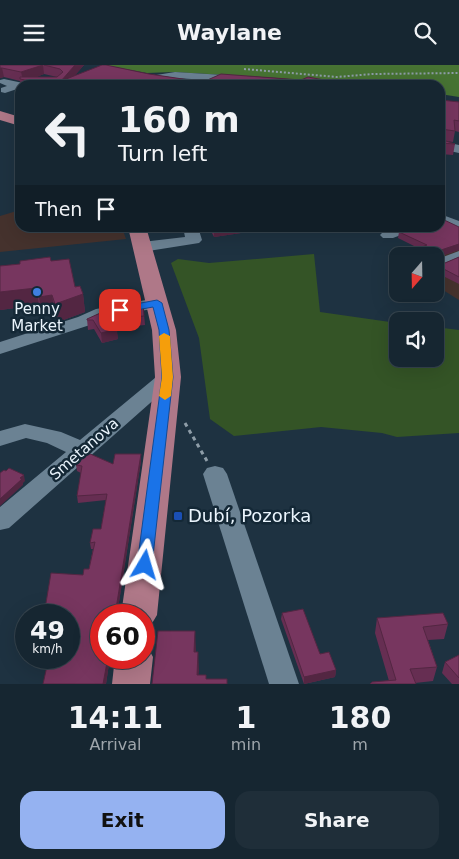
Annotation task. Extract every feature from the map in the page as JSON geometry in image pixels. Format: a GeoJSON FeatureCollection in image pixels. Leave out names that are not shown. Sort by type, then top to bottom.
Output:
{"type":"FeatureCollection","features":[{"type":"Feature","properties":{"kind":"main road"},"geometry":{"type":"LineString","coordinates":[[0,115],[15,120]]}},
{"type":"Feature","properties":{"kind":"main road"},"geometry":{"type":"LineString","coordinates":[[140,237],[164,330],[166,385],[140,604]]}},
{"type":"Feature","properties":{"kind":"main road"},"geometry":{"type":"LineString","coordinates":[[131,684],[133,669]]}},
{"type":"Feature","properties":{"kind":"street"},"geometry":{"type":"LineString","coordinates":[[131,76],[150,79],[175,75],[251,79]]}},
{"type":"Feature","properties":{"kind":"street"},"geometry":{"type":"LineString","coordinates":[[445,146],[459,149]]}},
{"type":"Feature","properties":{"kind":"street"},"geometry":{"type":"LineString","coordinates":[[445,220],[459,226]]}},
{"type":"Feature","properties":{"kind":"street"},"geometry":{"type":"LineString","coordinates":[[140,237],[194,240],[192,232]]}},
{"type":"Feature","properties":{"kind":"street"},"geometry":{"type":"LineString","coordinates":[[388,235],[396,232]]}},
{"type":"Feature","properties":{"kind":"street"},"geometry":{"type":"LineString","coordinates":[[444,262],[459,255]]}},
{"type":"Feature","properties":{"kind":"street"},"geometry":{"type":"LineString","coordinates":[[0,348],[84,321],[102,313],[157,303]]}},
{"type":"Feature","properties":{"kind":"street"},"geometry":{"type":"LineString","coordinates":[[0,337],[25,340]]}},
{"type":"Feature","properties":{"kind":"street","name":"Smetanova"},"geometry":{"type":"LineString","coordinates":[[0,521],[82,451],[166,385]]}},
{"type":"Feature","properties":{"kind":"street"},"geometry":{"type":"LineString","coordinates":[[0,439],[25,431],[53,437],[82,451]]}},
{"type":"Feature","properties":{"kind":"street"},"geometry":{"type":"LineString","coordinates":[[215,474],[284,684]]}},
{"type":"Feature","properties":{"kind":"path"},"geometry":{"type":"LineString","coordinates":[[243,69],[337,77],[372,74],[459,73]]}},
{"type":"Feature","properties":{"kind":"path"},"geometry":{"type":"LineString","coordinates":[[166,385],[215,474]]}},
{"type":"Feature","properties":{"kind":"shaded area"},"geometry":{"type":"Polygon","coordinates":[[[15,212],[15,232],[123,232],[126,239],[0,252],[0,216],[15,212]]]}},
{"type":"Feature","properties":{"kind":"shaded area"},"geometry":{"type":"Polygon","coordinates":[[[456,232],[459,234],[459,300],[444,291],[444,247],[421,247],[456,232]]]}},
{"type":"Feature","properties":{"kind":"green space"},"geometry":{"type":"Polygon","coordinates":[[[103,65],[459,65],[459,97],[445,95],[445,80],[299,80],[174,72],[147,73],[103,65]]]}},
{"type":"Feature","properties":{"kind":"green space"},"geometry":{"type":"Polygon","coordinates":[[[314,254],[320,312],[389,322],[389,367],[444,367],[444,328],[459,330],[459,433],[397,437],[382,433],[321,427],[234,436],[210,419],[199,338],[171,263],[178,259],[209,263],[314,254]]]}},
{"type":"Feature","properties":{"kind":"building"},"geometry":{"type":"Polygon","coordinates":[[[0,65],[43,65],[21,72],[0,68],[0,65]]]}},
{"type":"Feature","properties":{"kind":"building"},"geometry":{"type":"Polygon","coordinates":[[[44,65],[75,65],[62,80],[20,79],[20,77],[57,77],[63,72],[60,69],[44,65]]]}},
{"type":"Feature","properties":{"kind":"building"},"geometry":{"type":"Polygon","coordinates":[[[102,65],[190,80],[64,80],[102,65]]]}},
{"type":"Feature","properties":{"kind":"building"},"geometry":{"type":"Polygon","coordinates":[[[221,74],[301,80],[208,80],[221,74]]]}},
{"type":"Feature","properties":{"kind":"building"},"geometry":{"type":"Polygon","coordinates":[[[308,77],[324,80],[301,80],[308,77]]]}},
{"type":"Feature","properties":{"kind":"building"},"geometry":{"type":"Polygon","coordinates":[[[445,100],[459,102],[459,121],[454,120],[455,131],[445,130],[445,100]]]}},
{"type":"Feature","properties":{"kind":"building"},"geometry":{"type":"Polygon","coordinates":[[[445,220],[459,227],[459,244],[444,249],[444,247],[422,247],[427,245],[399,232],[445,232],[445,220]]]}},
{"type":"Feature","properties":{"kind":"building"},"geometry":{"type":"Polygon","coordinates":[[[50,257],[51,261],[69,259],[75,287],[80,286],[83,294],[55,304],[52,295],[39,297],[36,288],[0,292],[0,266],[20,264],[20,261],[50,257]]]}},
{"type":"Feature","properties":{"kind":"building"},"geometry":{"type":"Polygon","coordinates":[[[459,257],[459,277],[444,269],[444,263],[459,257]]]}},
{"type":"Feature","properties":{"kind":"building"},"geometry":{"type":"Polygon","coordinates":[[[143,303],[144,316],[110,319],[117,329],[101,333],[93,320],[87,320],[107,310],[143,303]]]}},
{"type":"Feature","properties":{"kind":"building"},"geometry":{"type":"Polygon","coordinates":[[[88,453],[113,464],[115,454],[141,454],[117,604],[90,604],[90,669],[106,669],[103,684],[43,684],[46,669],[80,669],[80,604],[46,604],[51,573],[83,575],[84,569],[89,569],[95,542],[90,543],[93,529],[101,529],[107,494],[77,496],[82,466],[76,465],[88,453]]]}},
{"type":"Feature","properties":{"kind":"building"},"geometry":{"type":"Polygon","coordinates":[[[9,468],[24,475],[0,499],[0,473],[9,468]]]}},
{"type":"Feature","properties":{"kind":"building"},"geometry":{"type":"Polygon","coordinates":[[[303,609],[320,654],[329,652],[336,670],[304,677],[282,613],[303,609]]]}},
{"type":"Feature","properties":{"kind":"building"},"geometry":{"type":"Polygon","coordinates":[[[443,613],[448,624],[423,627],[437,667],[410,669],[416,684],[370,684],[372,682],[396,680],[377,618],[443,613]]]}},
{"type":"Feature","properties":{"kind":"building"},"geometry":{"type":"Polygon","coordinates":[[[158,631],[195,631],[194,652],[198,652],[197,675],[206,675],[206,679],[227,679],[227,684],[152,684],[158,631]]]}},
{"type":"Feature","properties":{"kind":"building"},"geometry":{"type":"Polygon","coordinates":[[[459,655],[459,678],[445,662],[459,655]]]}},
{"type":"Feature","properties":{"kind":"slow traffic"},"geometry":{"type":"LineString","coordinates":[[164,336],[168,377],[165,396]]}},
{"type":"Feature","properties":{"kind":"place","name":"Penny Market"},"geometry":{"type":"Point","coordinates":[37,292]}},
{"type":"Feature","properties":{"kind":"place","name":"Dubí, Pozorka"},"geometry":{"type":"Point","coordinates":[178,516]}},
{"type":"Feature","properties":{"kind":"route"},"geometry":{"type":"LineString","coordinates":[[120,310],[157,303],[164,330],[168,377],[145,565]]}}]}
